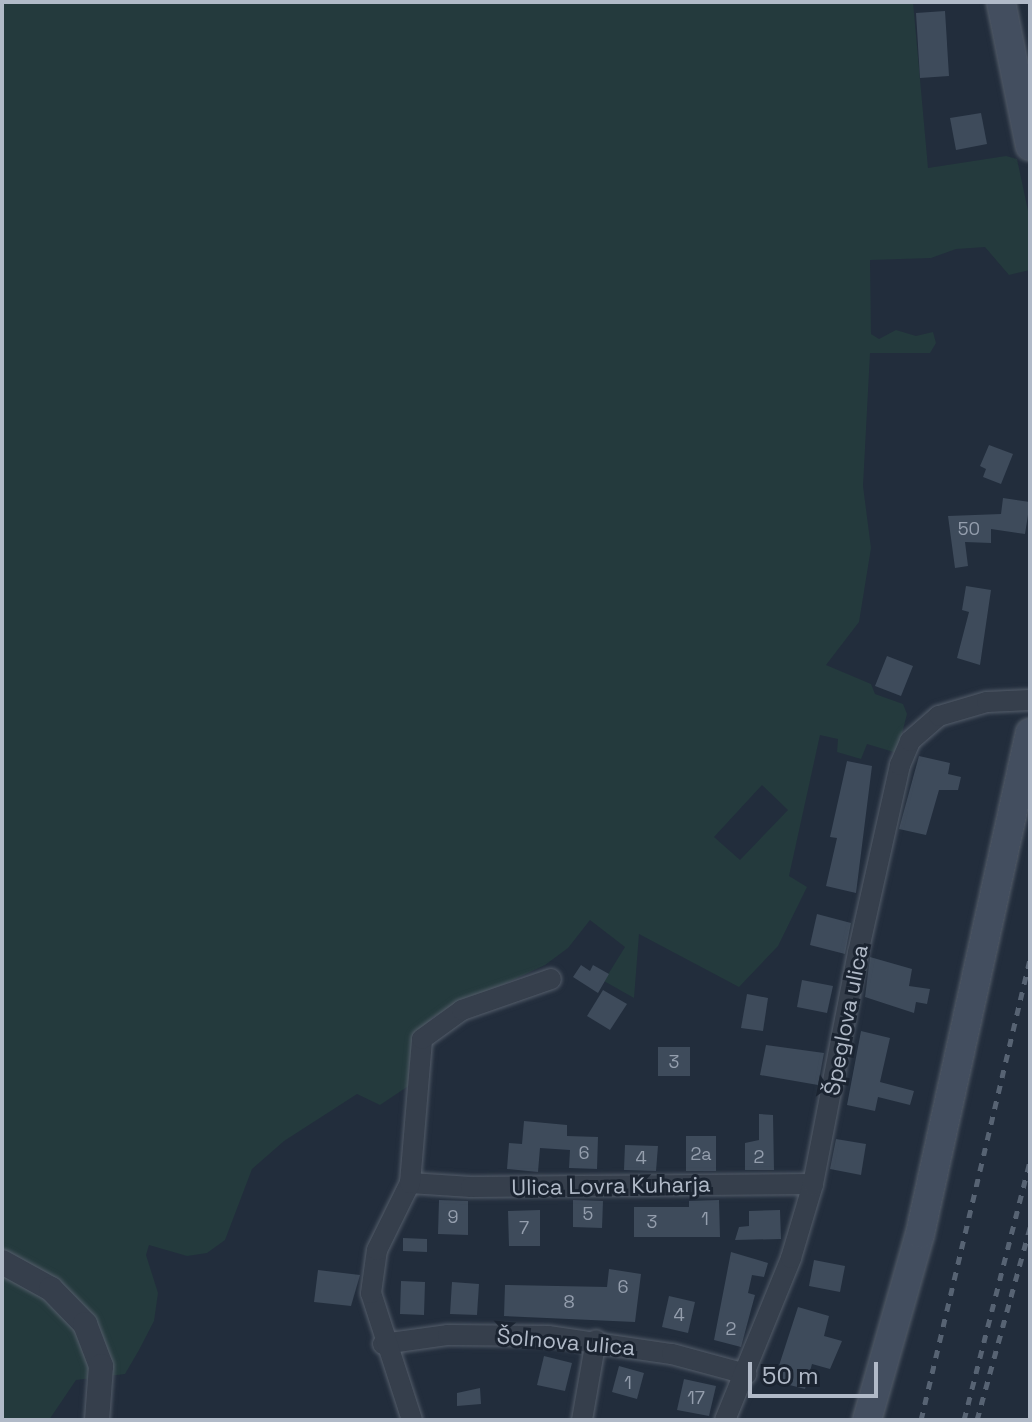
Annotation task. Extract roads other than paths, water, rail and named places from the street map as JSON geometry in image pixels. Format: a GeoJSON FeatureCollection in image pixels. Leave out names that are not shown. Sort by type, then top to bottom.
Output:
{"type":"FeatureCollection","features":[{"type":"Feature","properties":{"kind":"main road"},"geometry":{"type":"LineString","coordinates":[[1001,2],[1030,146]]}},
{"type":"Feature","properties":{"kind":"main road"},"geometry":{"type":"LineString","coordinates":[[867,1420],[923,1220],[1030,733]]}},
{"type":"Feature","properties":{"kind":"street","name":"Špeglova ulica"},"geometry":{"type":"LineString","coordinates":[[725,1420],[791,1258],[813,1184],[858,953],[900,765],[910,741],[939,716],[987,702],[1030,700]]}},
{"type":"Feature","properties":{"kind":"street"},"geometry":{"type":"LineString","coordinates":[[412,1420],[383,1344],[371,1293],[373,1267],[410,1183],[422,1039],[462,1010],[551,979]]}},
{"type":"Feature","properties":{"kind":"street","name":"Ulica Lovra Kuharja"},"geometry":{"type":"LineString","coordinates":[[410,1183],[471,1187],[813,1184]]}},
{"type":"Feature","properties":{"kind":"street"},"geometry":{"type":"LineString","coordinates":[[2,1262],[51,1289],[85,1324],[101,1366],[97,1420]]}},
{"type":"Feature","properties":{"kind":"street","name":"Šolnova ulica"},"geometry":{"type":"LineString","coordinates":[[383,1344],[464,1335],[596,1340],[746,1374]]}},
{"type":"Feature","properties":{"kind":"street"},"geometry":{"type":"LineString","coordinates":[[582,1420],[596,1340]]}},
{"type":"Feature","properties":{"kind":"railway"},"geometry":{"type":"LineString","coordinates":[[921,1420],[1030,959]]}},
{"type":"Feature","properties":{"kind":"railway"},"geometry":{"type":"LineString","coordinates":[[964,1420],[1030,1162]]}},
{"type":"Feature","properties":{"kind":"railway"},"geometry":{"type":"LineString","coordinates":[[977,1420],[1030,1227]]}}]}
